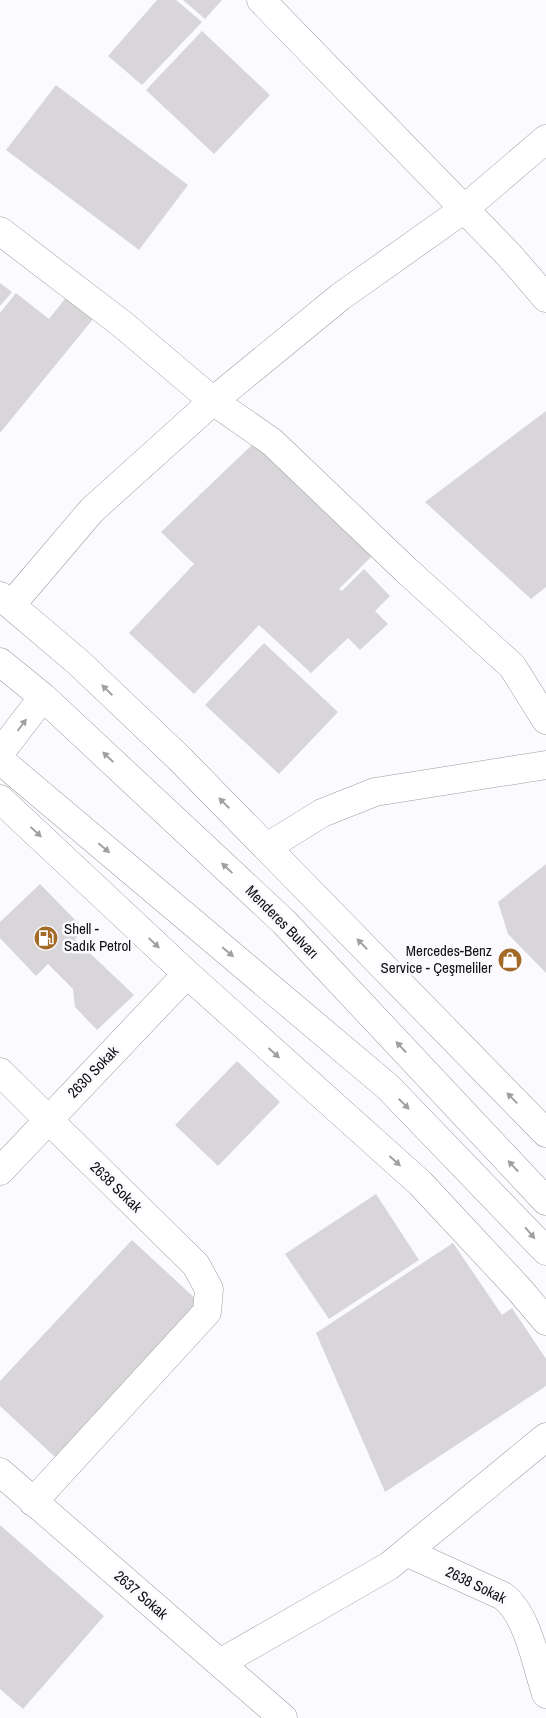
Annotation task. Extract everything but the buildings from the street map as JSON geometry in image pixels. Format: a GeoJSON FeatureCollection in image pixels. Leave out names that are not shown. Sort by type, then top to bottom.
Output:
{"type":"FeatureCollection","features":[{"type":"Feature","properties":{"kind":"street"},"geometry":{"type":"LineString","coordinates":[[261,0],[464,209],[546,298]]}},
{"type":"Feature","properties":{"kind":"street"},"geometry":{"type":"LineString","coordinates":[[546,139],[464,209],[340,297],[213,401],[92,510],[6,600],[78,662],[178,758],[546,1133]]}},
{"type":"Feature","properties":{"kind":"street"},"geometry":{"type":"LineString","coordinates":[[0,231],[122,324],[213,401],[272,442],[406,570],[512,666],[546,720]]}},
{"type":"Feature","properties":{"kind":"street","name":"Menderes Bulvarı"},"geometry":{"type":"LineString","coordinates":[[0,662],[44,697],[284,922],[546,1201]]}},
{"type":"Feature","properties":{"kind":"street"},"geometry":{"type":"LineString","coordinates":[[0,753],[44,697]]}},
{"type":"Feature","properties":{"kind":"street"},"geometry":{"type":"LineString","coordinates":[[0,760],[388,1088],[546,1251]]}},
{"type":"Feature","properties":{"kind":"street"},"geometry":{"type":"LineString","coordinates":[[267,847],[322,813],[375,792],[546,765]]}},
{"type":"Feature","properties":{"kind":"street"},"geometry":{"type":"LineString","coordinates":[[0,799],[187,974],[420,1184],[518,1288],[546,1321]]}},
{"type":"Feature","properties":{"kind":"street","name":"2630 Sokak"},"geometry":{"type":"LineString","coordinates":[[0,1170],[187,974]]}},
{"type":"Feature","properties":{"kind":"street","name":"2638 Sokak"},"geometry":{"type":"LineString","coordinates":[[0,1072],[46,1120],[196,1265],[209,1289],[207,1312],[33,1502]]}},
{"type":"Feature","properties":{"kind":"street"},"geometry":{"type":"LineString","coordinates":[[220,1663],[389,1566],[546,1437]]}},
{"type":"Feature","properties":{"kind":"street","name":"2637 Sokak"},"geometry":{"type":"LineString","coordinates":[[0,1472],[283,1718]]}},
{"type":"Feature","properties":{"kind":"street","name":"2638 Sokak"},"geometry":{"type":"LineString","coordinates":[[406,1552],[502,1596],[512,1604],[521,1616],[546,1694]]}},
{"type":"Feature","properties":{"kind":"place","name":"Shell - Sadık Petrol"},"geometry":{"type":"Point","coordinates":[46,938]}},
{"type":"Feature","properties":{"kind":"place","name":"Mercedes-Benz Service - Çeşmeliler"},"geometry":{"type":"Point","coordinates":[510,960]}}]}
